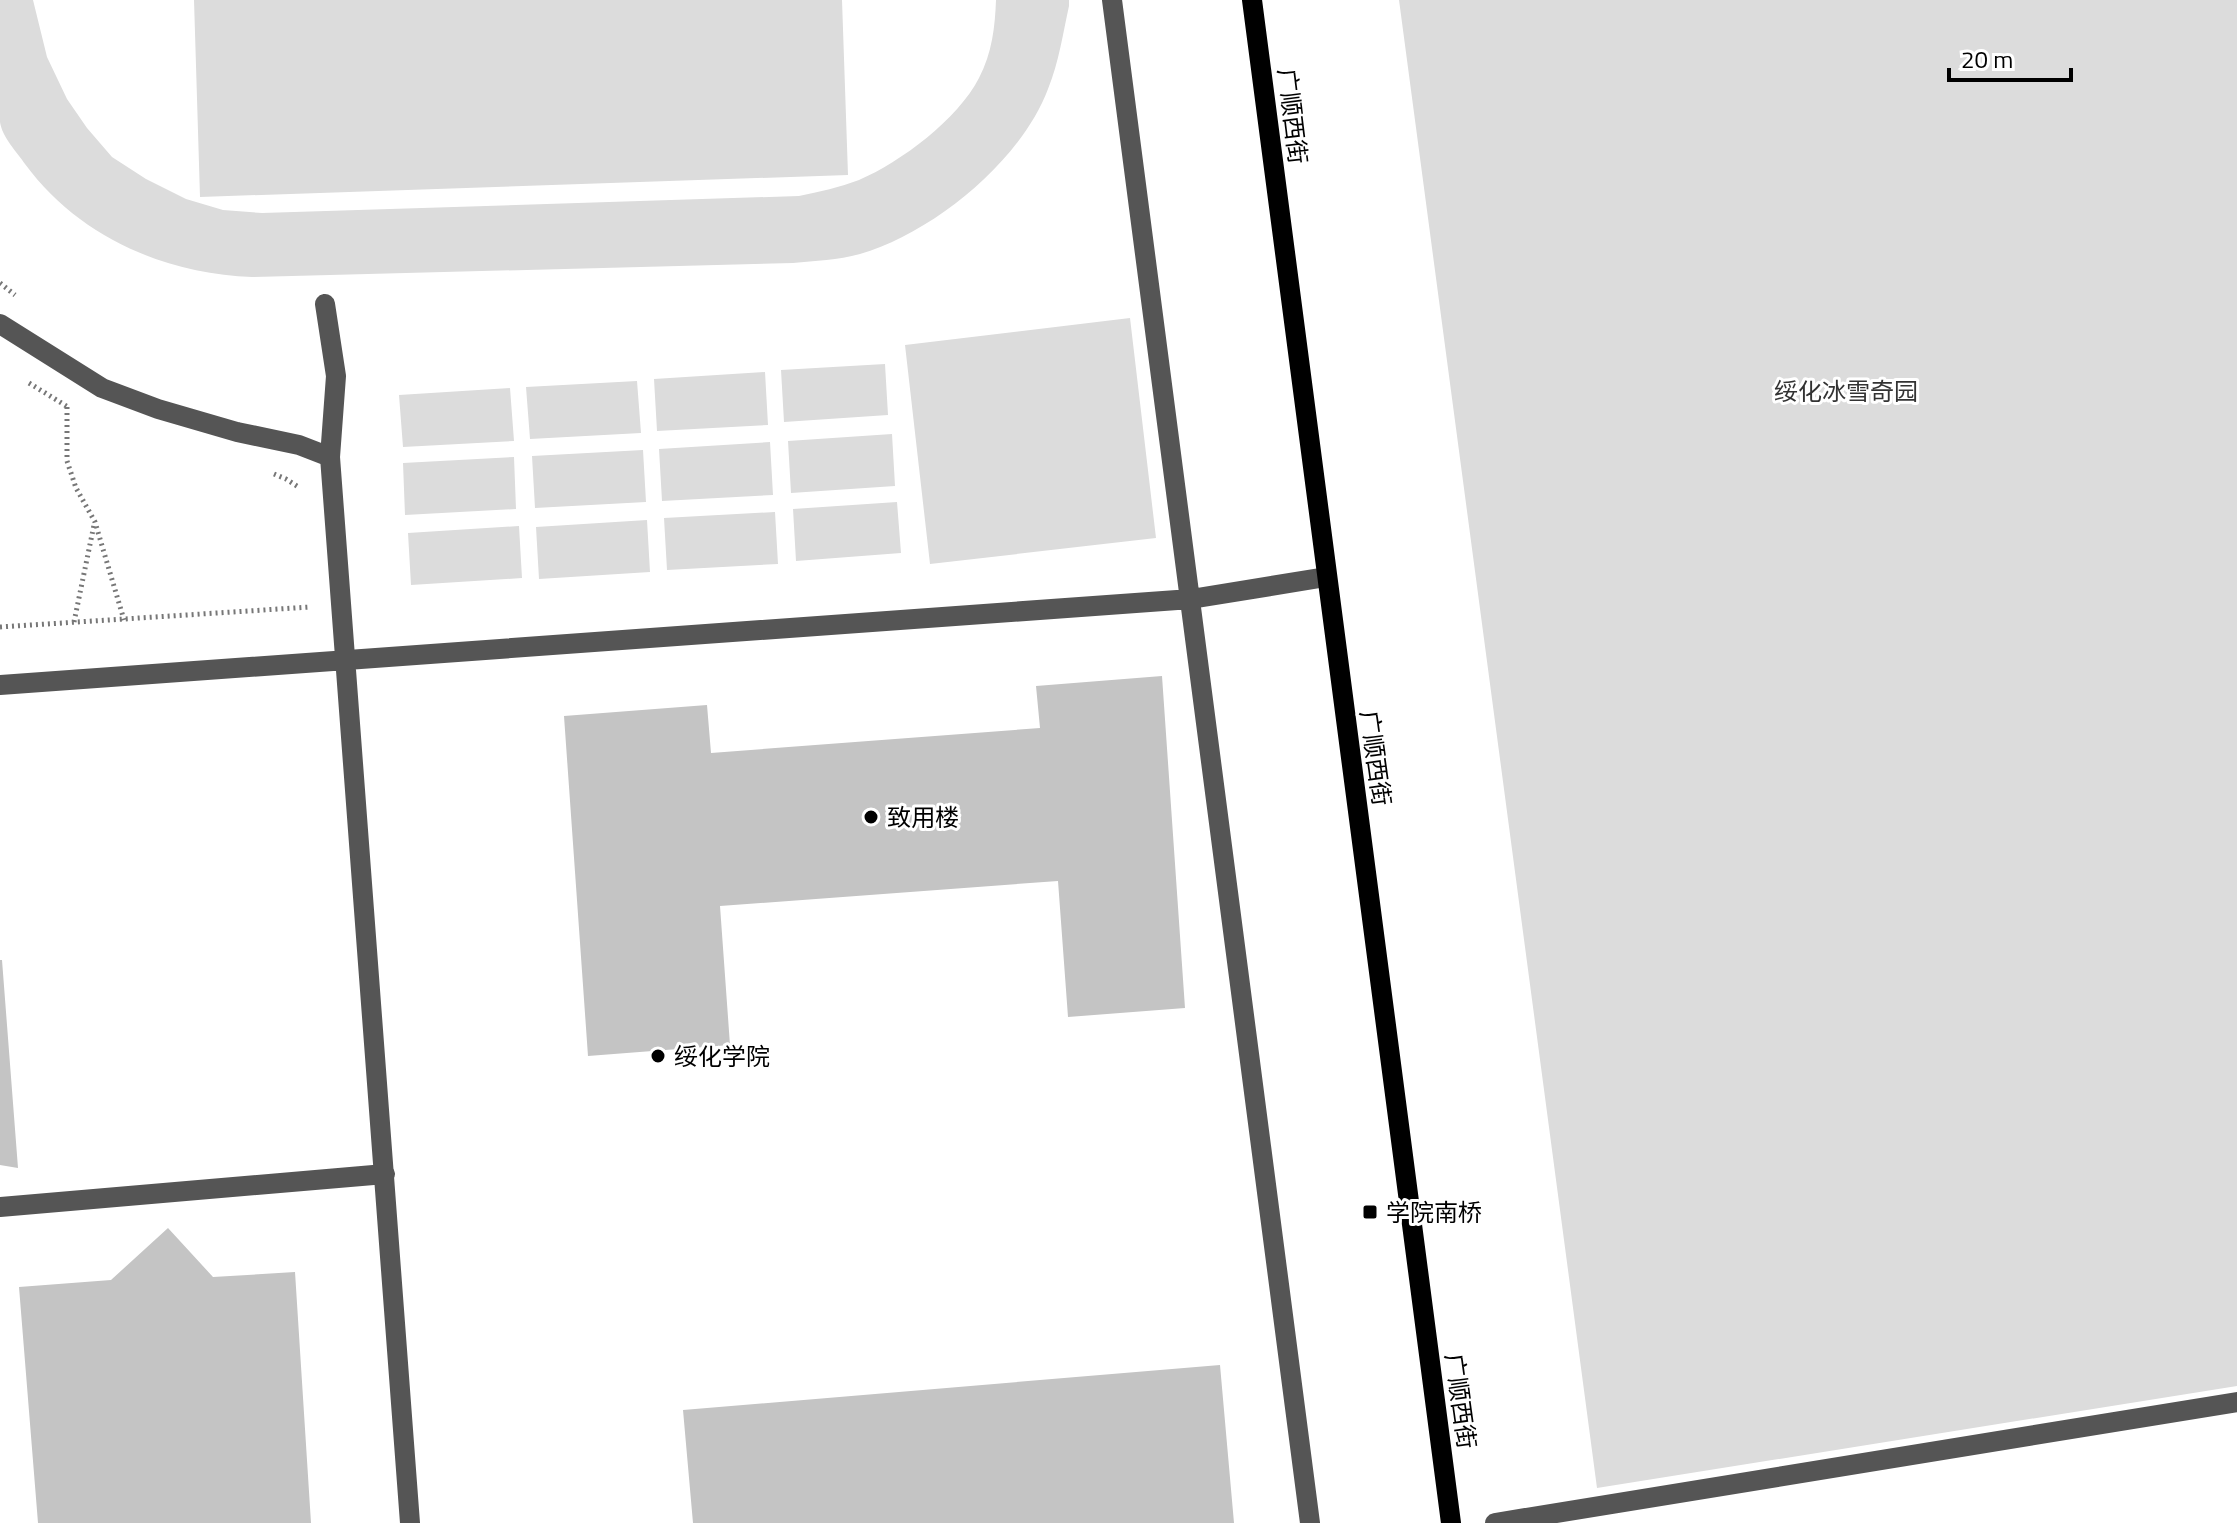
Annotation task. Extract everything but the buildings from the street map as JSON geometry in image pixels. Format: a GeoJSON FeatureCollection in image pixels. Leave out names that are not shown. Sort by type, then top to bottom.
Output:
{"type":"FeatureCollection","features":[{"type":"Feature","properties":{"kind":"main road","name":"广顺西街"},"geometry":{"type":"LineString","coordinates":[[1252,0],[1451,1523]]}},
{"type":"Feature","properties":{"kind":"lane"},"geometry":{"type":"LineString","coordinates":[[1112,0],[1310,1523]]}},
{"type":"Feature","properties":{"kind":"lane"},"geometry":{"type":"LineString","coordinates":[[325,304],[336,376],[330,457],[410,1523]]}},
{"type":"Feature","properties":{"kind":"lane"},"geometry":{"type":"LineString","coordinates":[[0,324],[102,388],[158,409],[237,432],[299,445],[330,457]]}},
{"type":"Feature","properties":{"kind":"lane"},"geometry":{"type":"LineString","coordinates":[[0,685],[1191,599],[1326,577]]}},
{"type":"Feature","properties":{"kind":"lane"},"geometry":{"type":"LineString","coordinates":[[0,1207],[385,1174]]}},
{"type":"Feature","properties":{"kind":"lane"},"geometry":{"type":"LineString","coordinates":[[1495,1523],[1583,1516],[2237,1402]]}},
{"type":"Feature","properties":{"kind":"path"},"geometry":{"type":"LineString","coordinates":[[0,283],[15,296]]}},
{"type":"Feature","properties":{"kind":"path"},"geometry":{"type":"LineString","coordinates":[[29,382],[80,413]]}},
{"type":"Feature","properties":{"kind":"path"},"geometry":{"type":"LineString","coordinates":[[67,406],[67,461],[76,488],[95,522],[124,620]]}},
{"type":"Feature","properties":{"kind":"path"},"geometry":{"type":"LineString","coordinates":[[262,470],[300,487],[305,498]]}},
{"type":"Feature","properties":{"kind":"path"},"geometry":{"type":"LineString","coordinates":[[74,622],[95,522]]}},
{"type":"Feature","properties":{"kind":"path"},"geometry":{"type":"LineString","coordinates":[[0,627],[312,607]]}},
{"type":"Feature","properties":{"kind":"green space"},"geometry":{"type":"Polygon","coordinates":[[[0,0],[33,0],[47,57],[67,99],[112,157],[186,199],[223,210],[262,213],[799,196],[829,189],[859,180],[893,162],[927,138],[957,109],[979,78],[987,59],[994,30],[996,0],[1069,0],[1069,6],[1048,89],[1018,142],[971,191],[944,212],[888,244],[860,254],[793,263],[252,277],[219,274],[155,259],[97,231],[70,212],[46,189],[1,128],[0,0]]]}},
{"type":"Feature","properties":{"kind":"green space"},"geometry":{"type":"Polygon","coordinates":[[[194,0],[842,0],[848,175],[200,197],[194,0]]]}},
{"type":"Feature","properties":{"kind":"green space","name":"绥化冰雪奇园"},"geometry":{"type":"Polygon","coordinates":[[[1399,0],[2237,0],[2237,1386],[1597,1488],[1399,0]]]}},
{"type":"Feature","properties":{"kind":"green space"},"geometry":{"type":"Polygon","coordinates":[[[1130,318],[1156,538],[930,564],[905,345],[1130,318]]]}},
{"type":"Feature","properties":{"kind":"green space"},"geometry":{"type":"Polygon","coordinates":[[[885,364],[888,415],[784,422],[781,370],[885,364]]]}},
{"type":"Feature","properties":{"kind":"green space"},"geometry":{"type":"Polygon","coordinates":[[[765,372],[768,425],[657,431],[654,379],[765,372]]]}},
{"type":"Feature","properties":{"kind":"green space"},"geometry":{"type":"Polygon","coordinates":[[[637,381],[641,433],[530,439],[526,387],[637,381]]]}},
{"type":"Feature","properties":{"kind":"green space"},"geometry":{"type":"Polygon","coordinates":[[[510,388],[514,441],[403,447],[399,395],[510,388]]]}},
{"type":"Feature","properties":{"kind":"green space"},"geometry":{"type":"Polygon","coordinates":[[[892,434],[895,486],[791,493],[788,441],[892,434]]]}},
{"type":"Feature","properties":{"kind":"green space"},"geometry":{"type":"Polygon","coordinates":[[[770,442],[773,495],[662,501],[659,449],[770,442]]]}},
{"type":"Feature","properties":{"kind":"green space"},"geometry":{"type":"Polygon","coordinates":[[[643,450],[646,502],[535,508],[532,456],[643,450]]]}},
{"type":"Feature","properties":{"kind":"green space"},"geometry":{"type":"Polygon","coordinates":[[[514,457],[516,509],[405,515],[403,463],[514,457]]]}},
{"type":"Feature","properties":{"kind":"green space"},"geometry":{"type":"Polygon","coordinates":[[[897,502],[901,553],[796,561],[793,509],[897,502]]]}},
{"type":"Feature","properties":{"kind":"green space"},"geometry":{"type":"Polygon","coordinates":[[[775,512],[778,564],[667,570],[664,518],[775,512]]]}},
{"type":"Feature","properties":{"kind":"green space"},"geometry":{"type":"Polygon","coordinates":[[[647,520],[650,572],[539,579],[536,527],[647,520]]]}},
{"type":"Feature","properties":{"kind":"green space"},"geometry":{"type":"Polygon","coordinates":[[[519,526],[522,578],[411,585],[408,533],[519,526]]]}},
{"type":"Feature","properties":{"kind":"place","name":"致用楼"},"geometry":{"type":"Point","coordinates":[871,817]}},
{"type":"Feature","properties":{"kind":"place","name":"绥化学院"},"geometry":{"type":"Point","coordinates":[658,1056]}},
{"type":"Feature","properties":{"kind":"place","name":"学院南桥"},"geometry":{"type":"Point","coordinates":[1370,1212]}}]}
